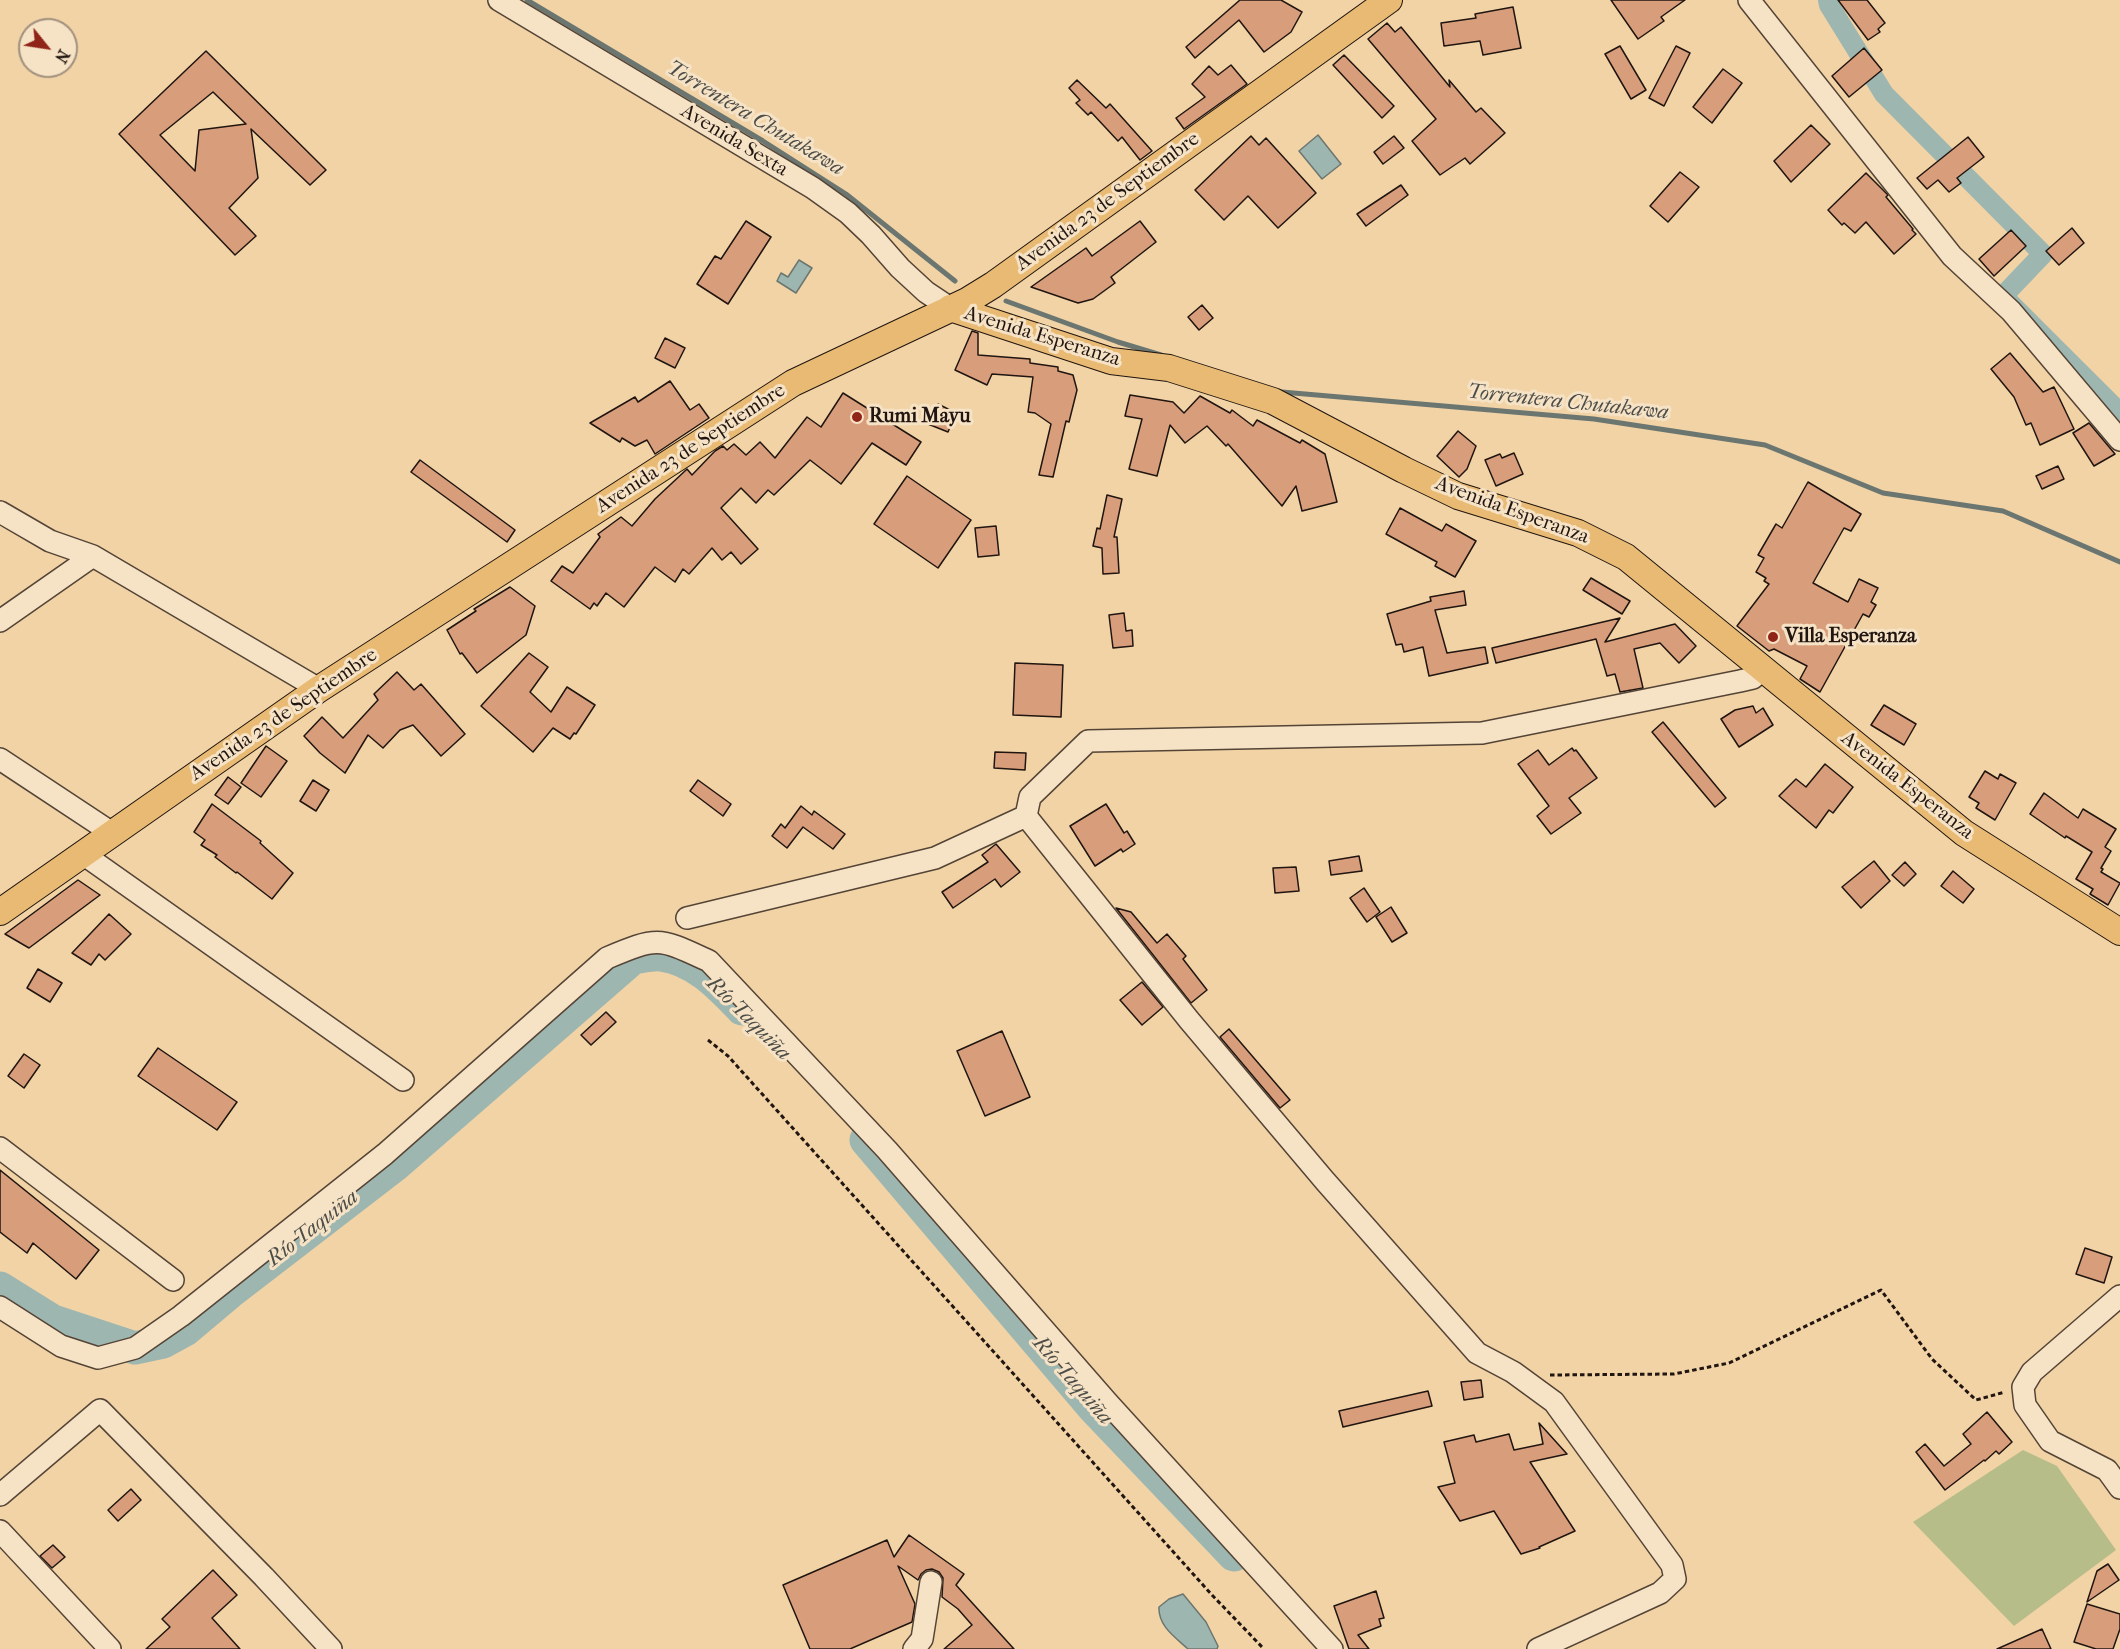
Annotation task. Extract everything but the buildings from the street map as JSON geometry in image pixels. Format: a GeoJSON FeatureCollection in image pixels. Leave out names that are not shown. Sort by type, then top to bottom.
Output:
{"type":"FeatureCollection","features":[{"type":"Feature","properties":{"kind":"main road","name":"Avenida 23 de Septiembre"},"geometry":{"type":"LineString","coordinates":[[0,912],[319,689],[793,383],[993,285],[1389,0]]}},
{"type":"Feature","properties":{"kind":"main road","name":"Avenida Esperanza"},"geometry":{"type":"LineString","coordinates":[[958,304],[1111,361],[1169,368],[1274,401],[1404,470],[1458,495],[1578,533],[1626,557],[1964,834],[2120,932]]}},
{"type":"Feature","properties":{"kind":"street","name":"Avenida Sexta"},"geometry":{"type":"LineString","coordinates":[[499,0],[813,188],[848,213],[926,292],[958,304]]}},
{"type":"Feature","properties":{"kind":"street"},"geometry":{"type":"LineString","coordinates":[[1749,0],[1952,256],[2011,311],[2120,440]]}},
{"type":"Feature","properties":{"kind":"street"},"geometry":{"type":"LineString","coordinates":[[0,512],[50,541],[93,556],[319,689]]}},
{"type":"Feature","properties":{"kind":"street"},"geometry":{"type":"LineString","coordinates":[[0,621],[93,556]]}},
{"type":"Feature","properties":{"kind":"street"},"geometry":{"type":"LineString","coordinates":[[1026,816],[1030,797],[1088,741],[1482,733],[1740,681],[1753,678],[1762,670]]}},
{"type":"Feature","properties":{"kind":"street"},"geometry":{"type":"LineString","coordinates":[[0,759],[112,833]]}},
{"type":"Feature","properties":{"kind":"street"},"geometry":{"type":"LineString","coordinates":[[687,918],[935,858],[1026,816]]}},
{"type":"Feature","properties":{"kind":"street"},"geometry":{"type":"LineString","coordinates":[[1026,816],[1189,1020],[1325,1181],[1477,1353],[1513,1372],[1554,1402],[1672,1565],[1674,1579],[1660,1593],[1538,1649]]}},
{"type":"Feature","properties":{"kind":"street"},"geometry":{"type":"LineString","coordinates":[[83,854],[404,1080]]}},
{"type":"Feature","properties":{"kind":"street"},"geometry":{"type":"LineString","coordinates":[[0,1307],[61,1346],[98,1358],[135,1348],[181,1316],[385,1154],[607,958],[641,943],[656,941],[671,943],[709,961],[879,1142],[1107,1402],[1332,1649]]}},
{"type":"Feature","properties":{"kind":"street"},"geometry":{"type":"LineString","coordinates":[[0,1148],[173,1280]]}},
{"type":"Feature","properties":{"kind":"street"},"geometry":{"type":"LineString","coordinates":[[2120,1296],[2032,1372],[2023,1387],[2025,1405],[2050,1441],[2107,1470],[2120,1488]]}},
{"type":"Feature","properties":{"kind":"street"},"geometry":{"type":"LineString","coordinates":[[0,1495],[100,1410],[264,1577],[331,1649]]}},
{"type":"Feature","properties":{"kind":"street"},"geometry":{"type":"LineString","coordinates":[[0,1531],[110,1649]]}},
{"type":"Feature","properties":{"kind":"street"},"geometry":{"type":"LineString","coordinates":[[914,1649],[922,1639],[930,1582]]}},
{"type":"Feature","properties":{"kind":"path"},"geometry":{"type":"LineString","coordinates":[[708,1040],[728,1056],[1154,1531],[1264,1649]]}},
{"type":"Feature","properties":{"kind":"path"},"geometry":{"type":"LineString","coordinates":[[1513,1372],[1564,1376],[1674,1374],[1729,1363],[1881,1290],[1932,1359],[1976,1400],[2023,1387]]}},
{"type":"Feature","properties":{"kind":"green space"},"geometry":{"type":"Polygon","coordinates":[[[2023,1450],[2057,1466],[2116,1550],[2014,1626],[1913,1522],[2023,1450]]]}},
{"type":"Feature","properties":{"kind":"water"},"geometry":{"type":"Polygon","coordinates":[[[1318,135],[1341,164],[1322,179],[1299,151],[1318,135]]]}},
{"type":"Feature","properties":{"kind":"water"},"geometry":{"type":"Polygon","coordinates":[[[799,260],[812,268],[796,293],[777,281],[781,273],[788,277],[799,260]]]}},
{"type":"Feature","properties":{"kind":"water"},"geometry":{"type":"Polygon","coordinates":[[[1183,1594],[1206,1622],[1218,1646],[1217,1649],[1188,1649],[1164,1625],[1159,1614],[1159,1607],[1169,1599],[1183,1594]]]}},
{"type":"Feature","properties":{"kind":"waterway","name":"Torrentera Chutakawa"},"geometry":{"type":"LineString","coordinates":[[527,0],[763,141],[846,194],[955,281]]}},
{"type":"Feature","properties":{"kind":"waterway"},"geometry":{"type":"LineString","coordinates":[[1828,0],[1884,94],[2043,254],[2003,296],[2120,413]]}},
{"type":"Feature","properties":{"kind":"waterway","name":"Torrentera Chutakawa"},"geometry":{"type":"LineString","coordinates":[[1006,301],[1118,342],[1161,355]]}},
{"type":"Feature","properties":{"kind":"waterway","name":"Torrentera Chutakawa"},"geometry":{"type":"LineString","coordinates":[[1282,392],[1594,419],[1765,445],[1883,493],[2003,511],[2120,562]]}},
{"type":"Feature","properties":{"kind":"waterway","name":"Río Taquiña"},"geometry":{"type":"LineString","coordinates":[[0,1288],[53,1321],[135,1348],[163,1342],[185,1330],[229,1293],[394,1166],[633,958],[661,955],[685,962],[706,975],[742,1009]]}},
{"type":"Feature","properties":{"kind":"waterway","name":"Río Taquiña"},"geometry":{"type":"LineString","coordinates":[[866,1140],[1093,1407],[1234,1555]]}},
{"type":"Feature","properties":{"kind":"place","name":"Rumi Mayu"},"geometry":{"type":"Point","coordinates":[857,417]}},
{"type":"Feature","properties":{"kind":"place","name":"Villa Esperanza"},"geometry":{"type":"Point","coordinates":[1773,637]}}]}
